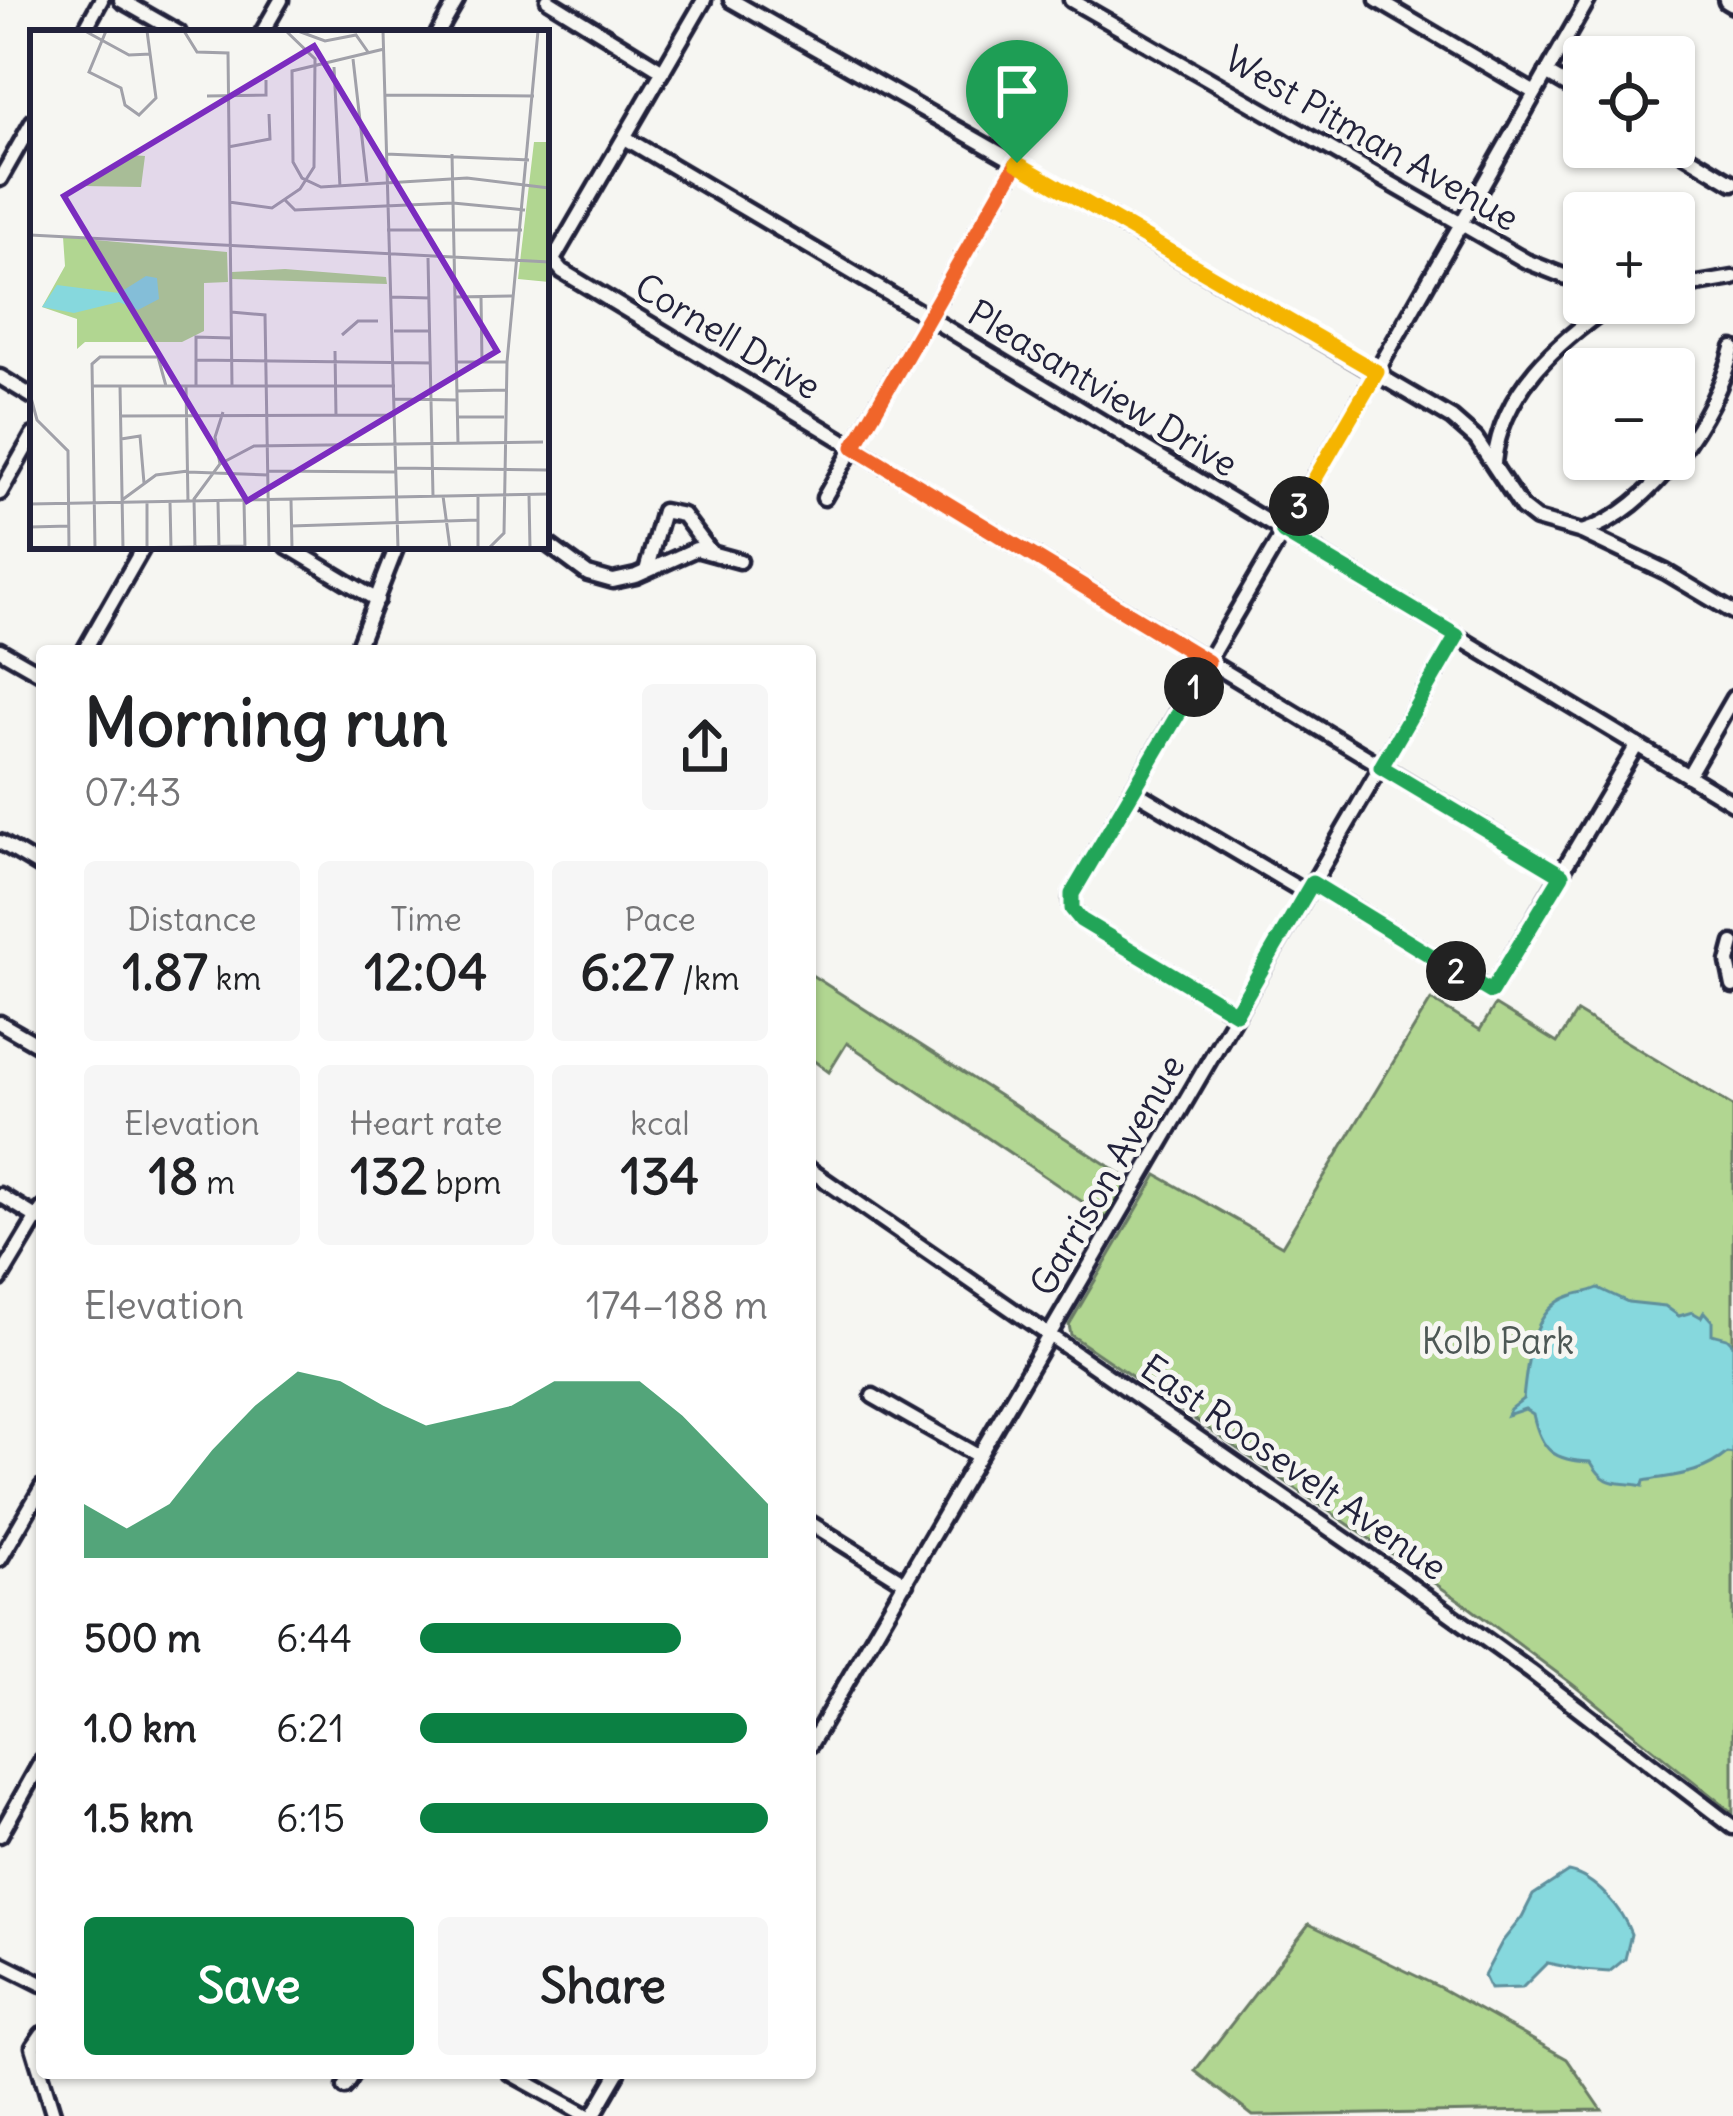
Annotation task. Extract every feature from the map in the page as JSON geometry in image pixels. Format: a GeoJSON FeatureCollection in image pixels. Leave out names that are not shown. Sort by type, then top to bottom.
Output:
{"type":"FeatureCollection","features":[{"type":"Feature","properties":{"kind":"street"},"geometry":{"type":"LineString","coordinates":[[84,30],[101,0]]}},
{"type":"Feature","properties":{"kind":"street"},"geometry":{"type":"LineString","coordinates":[[121,0],[174,30]]}},
{"type":"Feature","properties":{"kind":"street"},"geometry":{"type":"LineString","coordinates":[[264,30],[280,0]]}},
{"type":"Feature","properties":{"kind":"street"},"geometry":{"type":"LineString","coordinates":[[440,30],[457,0]]}},
{"type":"Feature","properties":{"kind":"street"},"geometry":{"type":"LineString","coordinates":[[548,0],[663,70]]}},
{"type":"Feature","properties":{"kind":"street"},"geometry":{"type":"LineString","coordinates":[[549,260],[704,0]]}},
{"type":"Feature","properties":{"kind":"street"},"geometry":{"type":"LineString","coordinates":[[731,0],[1452,418],[1476,439],[1522,508],[1536,519],[1582,532],[1666,572],[1733,612]]}},
{"type":"Feature","properties":{"kind":"street","name":"West Pitman Avenue"},"geometry":{"type":"LineString","coordinates":[[1071,0],[1526,261],[1563,276]]}},
{"type":"Feature","properties":{"kind":"street"},"geometry":{"type":"LineString","coordinates":[[1377,0],[1535,93]]}},
{"type":"Feature","properties":{"kind":"street"},"geometry":{"type":"LineString","coordinates":[[1236,1013],[1076,915],[1072,894],[1588,0]]}},
{"type":"Feature","properties":{"kind":"street"},"geometry":{"type":"LineString","coordinates":[[1546,73],[1563,83]]}},
{"type":"Feature","properties":{"kind":"street"},"geometry":{"type":"LineString","coordinates":[[0,179],[30,126]]}},
{"type":"Feature","properties":{"kind":"street","name":"Pleasantview Drive"},"geometry":{"type":"LineString","coordinates":[[625,138],[1733,803]]}},
{"type":"Feature","properties":{"kind":"street"},"geometry":{"type":"LineString","coordinates":[[1695,160],[1733,183]]}},
{"type":"Feature","properties":{"kind":"street"},"geometry":{"type":"LineString","coordinates":[[824,498],[1017,163]]}},
{"type":"Feature","properties":{"kind":"street","name":"Cornell Drive"},"geometry":{"type":"LineString","coordinates":[[549,263],[1562,875]]}},
{"type":"Feature","properties":{"kind":"street"},"geometry":{"type":"LineString","coordinates":[[1695,284],[1733,278]]}},
{"type":"Feature","properties":{"kind":"street"},"geometry":{"type":"LineString","coordinates":[[1494,462],[1497,440],[1523,386],[1543,360],[1585,324]]}},
{"type":"Feature","properties":{"kind":"street"},"geometry":{"type":"LineString","coordinates":[[1582,532],[1618,515],[1662,475],[1711,405],[1733,348]]}},
{"type":"Feature","properties":{"kind":"street"},"geometry":{"type":"LineString","coordinates":[[0,377],[30,395]]}},
{"type":"Feature","properties":{"kind":"street"},"geometry":{"type":"LineString","coordinates":[[0,493],[30,440]]}},
{"type":"Feature","properties":{"kind":"street"},"geometry":{"type":"LineString","coordinates":[[646,571],[664,511],[683,515],[711,552]]}},
{"type":"Feature","properties":{"kind":"street"},"geometry":{"type":"LineString","coordinates":[[549,545],[587,574],[613,581],[636,576],[696,549],[740,561]]}},
{"type":"Feature","properties":{"kind":"street"},"geometry":{"type":"LineString","coordinates":[[87,645],[142,549]]}},
{"type":"Feature","properties":{"kind":"street"},"geometry":{"type":"LineString","coordinates":[[292,549],[376,600]]}},
{"type":"Feature","properties":{"kind":"street"},"geometry":{"type":"LineString","coordinates":[[358,645],[396,549]]}},
{"type":"Feature","properties":{"kind":"street","name":"Garrison Avenue"},"geometry":{"type":"LineString","coordinates":[[816,1734],[1457,636]]}},
{"type":"Feature","properties":{"kind":"street"},"geometry":{"type":"LineString","coordinates":[[0,650],[36,671]]}},
{"type":"Feature","properties":{"kind":"street"},"geometry":{"type":"LineString","coordinates":[[1688,776],[1733,698]]}},
{"type":"Feature","properties":{"kind":"street"},"geometry":{"type":"LineString","coordinates":[[1134,791],[1491,992],[1636,745]]}},
{"type":"Feature","properties":{"kind":"street"},"geometry":{"type":"LineString","coordinates":[[0,842],[36,863]]}},
{"type":"Feature","properties":{"kind":"street"},"geometry":{"type":"LineString","coordinates":[[1733,943],[1728,962],[1733,986]]}},
{"type":"Feature","properties":{"kind":"street"},"geometry":{"type":"LineString","coordinates":[[0,1023],[36,1044]]}},
{"type":"Feature","properties":{"kind":"street","name":"East Roosevelt Avenue"},"geometry":{"type":"LineString","coordinates":[[816,1174],[1531,1672],[1733,1827]]}},
{"type":"Feature","properties":{"kind":"street"},"geometry":{"type":"LineString","coordinates":[[0,1195],[36,1214]]}},
{"type":"Feature","properties":{"kind":"street"},"geometry":{"type":"LineString","coordinates":[[0,1279],[36,1222]]}},
{"type":"Feature","properties":{"kind":"street"},"geometry":{"type":"LineString","coordinates":[[874,1396],[977,1456]]}},
{"type":"Feature","properties":{"kind":"street"},"geometry":{"type":"LineString","coordinates":[[0,1559],[36,1496]]}},
{"type":"Feature","properties":{"kind":"street"},"geometry":{"type":"LineString","coordinates":[[816,1527],[906,1583]]}},
{"type":"Feature","properties":{"kind":"street"},"geometry":{"type":"LineString","coordinates":[[0,1835],[36,1771]]}},
{"type":"Feature","properties":{"kind":"street"},"geometry":{"type":"LineString","coordinates":[[0,1964],[36,1981]]}},
{"type":"Feature","properties":{"kind":"street"},"geometry":{"type":"LineString","coordinates":[[43,2079],[54,2116]]}},
{"type":"Feature","properties":{"kind":"street"},"geometry":{"type":"LineString","coordinates":[[346,2087],[351,2079]]}},
{"type":"Feature","properties":{"kind":"street"},"geometry":{"type":"LineString","coordinates":[[521,2079],[590,2116],[614,2079]]}},
{"type":"Feature","properties":{"kind":"green space"},"geometry":{"type":"Polygon","coordinates":[[[816,978],[1132,1181],[1108,1219],[847,1043],[829,1072],[816,1062],[816,978]]]}},
{"type":"Feature","properties":{"kind":"green space","name":"Kolb Park"},"geometry":{"type":"Polygon","coordinates":[[[1431,1000],[1480,1030],[1495,1005],[1557,1043],[1577,1012],[1733,1106],[1733,1813],[1462,1602],[1071,1335],[1069,1325],[1157,1175],[1282,1246],[1431,1000]]]}},
{"type":"Feature","properties":{"kind":"green space"},"geometry":{"type":"Polygon","coordinates":[[[1309,1924],[1439,1987],[1567,2059],[1602,2110],[1253,2116],[1195,2071],[1309,1924]]]}},
{"type":"Feature","properties":{"kind":"water"},"geometry":{"type":"Polygon","coordinates":[[[1598,1288],[1628,1302],[1665,1306],[1679,1316],[1692,1312],[1701,1317],[1704,1312],[1712,1321],[1712,1334],[1733,1344],[1733,1454],[1697,1470],[1644,1481],[1643,1486],[1614,1482],[1602,1477],[1591,1462],[1551,1452],[1533,1414],[1525,1409],[1507,1415],[1523,1399],[1533,1340],[1546,1313],[1570,1296],[1598,1288]]]}},
{"type":"Feature","properties":{"kind":"water"},"geometry":{"type":"Polygon","coordinates":[[[1568,1872],[1597,1887],[1621,1914],[1631,1934],[1625,1959],[1609,1972],[1547,1963],[1522,1988],[1490,1989],[1484,1976],[1533,1895],[1568,1872]]]}},
{"type":"Feature","properties":{"kind":"route"},"geometry":{"type":"LineString","coordinates":[[1017,163],[1377,372],[1283,532],[1457,636],[1381,767],[1562,875],[1491,992],[1312,883],[1236,1013],[1081,920],[1072,909],[1072,894],[1208,662],[854,447],[1017,163]]}}]}
